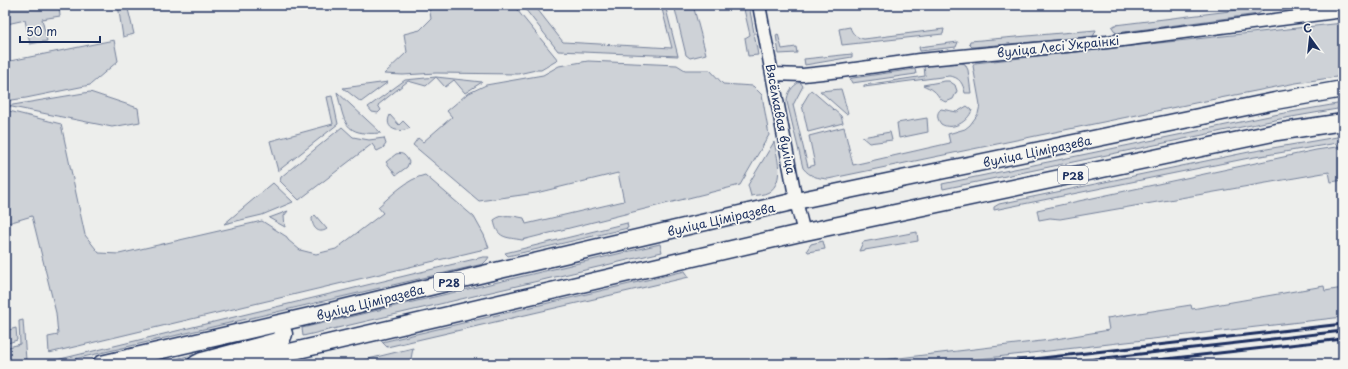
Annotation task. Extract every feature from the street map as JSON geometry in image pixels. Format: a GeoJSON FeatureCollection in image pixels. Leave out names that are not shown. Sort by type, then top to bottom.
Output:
{"type":"FeatureCollection","features":[{"type":"Feature","properties":{"kind":"main road","name":"вуліца Ціміразева"},"geometry":{"type":"LineString","coordinates":[[102,364],[796,201],[1275,101],[1343,90]]}},
{"type":"Feature","properties":{"kind":"main road","name":"Р28"},"geometry":{"type":"LineString","coordinates":[[238,364],[804,232],[1269,134],[1343,122]]}},
{"type":"Feature","properties":{"kind":"main road"},"geometry":{"type":"LineString","coordinates":[[196,364],[202,361],[277,342],[282,339],[284,334],[280,323]]}},
{"type":"Feature","properties":{"kind":"street","name":"Вясёлкавая вуліца"},"geometry":{"type":"LineString","coordinates":[[759,5],[796,201],[804,232]]}},
{"type":"Feature","properties":{"kind":"street","name":"вуліца Лесі Украінкі"},"geometry":{"type":"LineString","coordinates":[[773,74],[803,75],[919,60],[1107,42],[1343,11]]}},
{"type":"Feature","properties":{"kind":"shaded area"},"geometry":{"type":"Polygon","coordinates":[[[5,5],[64,5],[59,6],[60,16],[42,19],[47,41],[30,44],[25,20],[7,24],[8,32],[5,32],[5,5]]]}},
{"type":"Feature","properties":{"kind":"shaded area"},"geometry":{"type":"Polygon","coordinates":[[[118,5],[127,5],[134,34],[123,37],[118,5]]]}},
{"type":"Feature","properties":{"kind":"shaded area"},"geometry":{"type":"Polygon","coordinates":[[[429,5],[513,5],[558,60],[541,70],[518,74],[384,74],[407,52],[404,34],[420,30],[431,19],[429,5]]]}},
{"type":"Feature","properties":{"kind":"shaded area"},"geometry":{"type":"Polygon","coordinates":[[[522,5],[534,5],[563,42],[672,48],[661,5],[665,5],[678,56],[558,51],[522,5]]]}},
{"type":"Feature","properties":{"kind":"shaded area"},"geometry":{"type":"Polygon","coordinates":[[[674,5],[693,5],[706,54],[690,58],[686,55],[674,5]]]}},
{"type":"Feature","properties":{"kind":"shaded area"},"geometry":{"type":"Polygon","coordinates":[[[743,5],[749,5],[758,55],[748,56],[745,38],[750,35],[743,5]]]}},
{"type":"Feature","properties":{"kind":"shaded area"},"geometry":{"type":"Polygon","coordinates":[[[1335,5],[1283,10],[1273,6],[1335,5]]]}},
{"type":"Feature","properties":{"kind":"shaded area"},"geometry":{"type":"Polygon","coordinates":[[[1263,7],[1262,11],[1258,14],[1116,33],[1112,27],[1115,25],[1263,7]]]}},
{"type":"Feature","properties":{"kind":"shaded area"},"geometry":{"type":"Polygon","coordinates":[[[1343,23],[1343,76],[1296,83],[1195,103],[828,179],[811,175],[803,168],[787,102],[790,90],[800,82],[803,86],[793,105],[808,167],[815,165],[809,136],[844,127],[853,165],[950,143],[948,134],[965,129],[978,114],[980,105],[973,66],[975,63],[1343,23]]]}},
{"type":"Feature","properties":{"kind":"shaded area"},"geometry":{"type":"Polygon","coordinates":[[[850,27],[855,35],[864,39],[944,29],[943,34],[842,45],[839,29],[850,27]]]}},
{"type":"Feature","properties":{"kind":"shaded area"},"geometry":{"type":"Polygon","coordinates":[[[1096,30],[1093,37],[972,47],[969,44],[970,41],[1096,30]]]}},
{"type":"Feature","properties":{"kind":"shaded area"},"geometry":{"type":"Polygon","coordinates":[[[778,34],[782,49],[796,47],[797,53],[779,54],[776,35],[778,34]]]}},
{"type":"Feature","properties":{"kind":"shaded area"},"geometry":{"type":"Polygon","coordinates":[[[114,40],[118,61],[90,85],[5,101],[5,62],[114,40]]]}},
{"type":"Feature","properties":{"kind":"shaded area"},"geometry":{"type":"Polygon","coordinates":[[[958,42],[956,47],[920,51],[919,47],[958,42]]]}},
{"type":"Feature","properties":{"kind":"shaded area"},"geometry":{"type":"Polygon","coordinates":[[[852,54],[852,57],[805,65],[804,59],[852,54]]]}},
{"type":"Feature","properties":{"kind":"shaded area"},"geometry":{"type":"Polygon","coordinates":[[[588,61],[677,65],[685,70],[710,70],[723,84],[753,86],[762,95],[769,135],[740,185],[522,240],[500,234],[497,231],[494,220],[501,216],[512,216],[524,218],[526,224],[624,201],[618,173],[536,193],[479,201],[413,145],[418,138],[423,142],[452,117],[447,111],[467,94],[486,85],[543,75],[559,66],[588,61]]]}},
{"type":"Feature","properties":{"kind":"shaded area"},"geometry":{"type":"Polygon","coordinates":[[[958,62],[965,64],[968,70],[971,93],[965,93],[958,79],[949,76],[864,87],[864,85],[925,76],[924,66],[958,62]]]}},
{"type":"Feature","properties":{"kind":"shaded area"},"geometry":{"type":"Polygon","coordinates":[[[915,69],[916,74],[852,83],[850,79],[853,78],[915,69]]]}},
{"type":"Feature","properties":{"kind":"shaded area"},"geometry":{"type":"Polygon","coordinates":[[[436,77],[482,82],[465,93],[454,80],[445,87],[436,77]]]}},
{"type":"Feature","properties":{"kind":"shaded area"},"geometry":{"type":"Polygon","coordinates":[[[436,77],[426,86],[408,81],[378,105],[381,110],[378,113],[372,112],[368,107],[405,80],[436,77]]]}},
{"type":"Feature","properties":{"kind":"shaded area"},"geometry":{"type":"Polygon","coordinates":[[[949,81],[955,85],[957,91],[953,99],[946,102],[942,100],[933,90],[923,85],[949,81]]]}},
{"type":"Feature","properties":{"kind":"shaded area"},"geometry":{"type":"Polygon","coordinates":[[[388,82],[361,102],[343,88],[388,82]]]}},
{"type":"Feature","properties":{"kind":"shaded area"},"geometry":{"type":"Polygon","coordinates":[[[841,89],[848,113],[846,114],[820,91],[841,89]]]}},
{"type":"Feature","properties":{"kind":"shaded area"},"geometry":{"type":"Polygon","coordinates":[[[811,90],[841,116],[843,123],[808,132],[802,105],[811,90]]]}},
{"type":"Feature","properties":{"kind":"shaded area"},"geometry":{"type":"Polygon","coordinates":[[[90,92],[138,108],[140,122],[112,127],[7,106],[90,92]]]}},
{"type":"Feature","properties":{"kind":"shaded area"},"geometry":{"type":"Polygon","coordinates":[[[337,92],[381,133],[359,132],[352,130],[344,119],[337,92]]]}},
{"type":"Feature","properties":{"kind":"shaded area"},"geometry":{"type":"Polygon","coordinates":[[[332,96],[338,124],[278,171],[270,141],[333,124],[327,97],[332,96]]]}},
{"type":"Feature","properties":{"kind":"shaded area"},"geometry":{"type":"Polygon","coordinates":[[[1343,103],[1343,108],[1280,119],[943,189],[942,184],[1279,114],[1343,103]]]}},
{"type":"Feature","properties":{"kind":"shaded area"},"geometry":{"type":"Polygon","coordinates":[[[967,106],[972,110],[963,122],[955,126],[945,126],[941,124],[938,114],[941,109],[957,112],[967,106]]]}},
{"type":"Feature","properties":{"kind":"shaded area"},"geometry":{"type":"Polygon","coordinates":[[[5,110],[61,124],[85,235],[99,253],[119,254],[262,221],[287,237],[288,240],[300,250],[316,254],[336,249],[383,213],[378,207],[394,193],[412,180],[425,175],[474,217],[489,248],[49,353],[48,337],[58,335],[56,313],[32,216],[5,224],[5,110]]]}},
{"type":"Feature","properties":{"kind":"shaded area"},"geometry":{"type":"Polygon","coordinates":[[[390,115],[399,125],[403,121],[410,128],[406,130],[393,129],[390,127],[388,120],[390,115]]]}},
{"type":"Feature","properties":{"kind":"shaded area"},"geometry":{"type":"Polygon","coordinates":[[[927,118],[928,132],[899,138],[897,123],[927,118]]]}},
{"type":"Feature","properties":{"kind":"shaded area"},"geometry":{"type":"Polygon","coordinates":[[[342,127],[353,137],[369,140],[384,138],[386,144],[383,148],[377,151],[372,144],[299,200],[280,181],[281,177],[342,127]]]}},
{"type":"Feature","properties":{"kind":"shaded area"},"geometry":{"type":"Polygon","coordinates":[[[890,132],[892,140],[869,143],[862,137],[890,132]]]}},
{"type":"Feature","properties":{"kind":"shaded area"},"geometry":{"type":"Polygon","coordinates":[[[1343,136],[1343,142],[1249,158],[994,210],[994,207],[999,204],[1249,152],[1343,136]]]}},
{"type":"Feature","properties":{"kind":"shaded area"},"geometry":{"type":"Polygon","coordinates":[[[774,142],[779,168],[777,182],[769,192],[751,196],[748,185],[774,142]]]}},
{"type":"Feature","properties":{"kind":"shaded area"},"geometry":{"type":"Polygon","coordinates":[[[1343,146],[1343,180],[1331,182],[1329,172],[1060,219],[1050,218],[1039,220],[1037,210],[1316,150],[1343,146]]]}},
{"type":"Feature","properties":{"kind":"shaded area"},"geometry":{"type":"Polygon","coordinates":[[[396,154],[404,155],[409,162],[407,167],[396,175],[386,162],[396,154]]]}},
{"type":"Feature","properties":{"kind":"shaded area"},"geometry":{"type":"Polygon","coordinates":[[[273,183],[293,202],[262,215],[224,224],[273,183]]]}},
{"type":"Feature","properties":{"kind":"shaded area"},"geometry":{"type":"Polygon","coordinates":[[[288,211],[284,216],[285,227],[269,218],[288,211]]]}},
{"type":"Feature","properties":{"kind":"shaded area"},"geometry":{"type":"Polygon","coordinates":[[[315,215],[327,229],[324,231],[318,231],[314,227],[312,218],[315,215]]]}},
{"type":"Feature","properties":{"kind":"shaded area"},"geometry":{"type":"Polygon","coordinates":[[[627,223],[628,228],[508,256],[505,253],[627,223]]]}},
{"type":"Feature","properties":{"kind":"shaded area"},"geometry":{"type":"Polygon","coordinates":[[[917,232],[918,241],[859,251],[863,242],[917,232]]]}},
{"type":"Feature","properties":{"kind":"shaded area"},"geometry":{"type":"Polygon","coordinates":[[[823,241],[825,249],[808,252],[807,250],[811,244],[823,241]]]}},
{"type":"Feature","properties":{"kind":"shaded area"},"geometry":{"type":"Polygon","coordinates":[[[660,244],[662,252],[303,336],[302,328],[660,244]]]}},
{"type":"Feature","properties":{"kind":"shaded area"},"geometry":{"type":"Polygon","coordinates":[[[483,257],[489,257],[483,264],[66,361],[52,361],[483,257]]]}},
{"type":"Feature","properties":{"kind":"shaded area"},"geometry":{"type":"Polygon","coordinates":[[[685,271],[689,277],[387,347],[382,342],[685,271]]]}},
{"type":"Feature","properties":{"kind":"shaded area"},"geometry":{"type":"Polygon","coordinates":[[[1324,286],[1325,291],[1343,288],[1343,317],[936,364],[849,364],[1050,340],[1109,330],[1107,318],[1191,305],[1192,309],[1324,286]]]}},
{"type":"Feature","properties":{"kind":"shaded area"},"geometry":{"type":"Polygon","coordinates":[[[23,320],[26,360],[5,364],[5,348],[20,344],[19,321],[23,320]]]}},
{"type":"Feature","properties":{"kind":"shaded area"},"geometry":{"type":"Polygon","coordinates":[[[16,328],[17,340],[5,344],[5,331],[16,328]]]}},
{"type":"Feature","properties":{"kind":"shaded area"},"geometry":{"type":"Polygon","coordinates":[[[270,336],[184,364],[155,364],[270,336]]]}},
{"type":"Feature","properties":{"kind":"shaded area"},"geometry":{"type":"Polygon","coordinates":[[[413,348],[410,364],[348,364],[413,348]]]}},
{"type":"Feature","properties":{"kind":"railway"},"geometry":{"type":"LineString","coordinates":[[989,364],[1343,324]]}},
{"type":"Feature","properties":{"kind":"railway"},"geometry":{"type":"LineString","coordinates":[[1052,364],[1343,331]]}},
{"type":"Feature","properties":{"kind":"railway"},"geometry":{"type":"LineString","coordinates":[[1121,364],[1343,339]]}}]}
